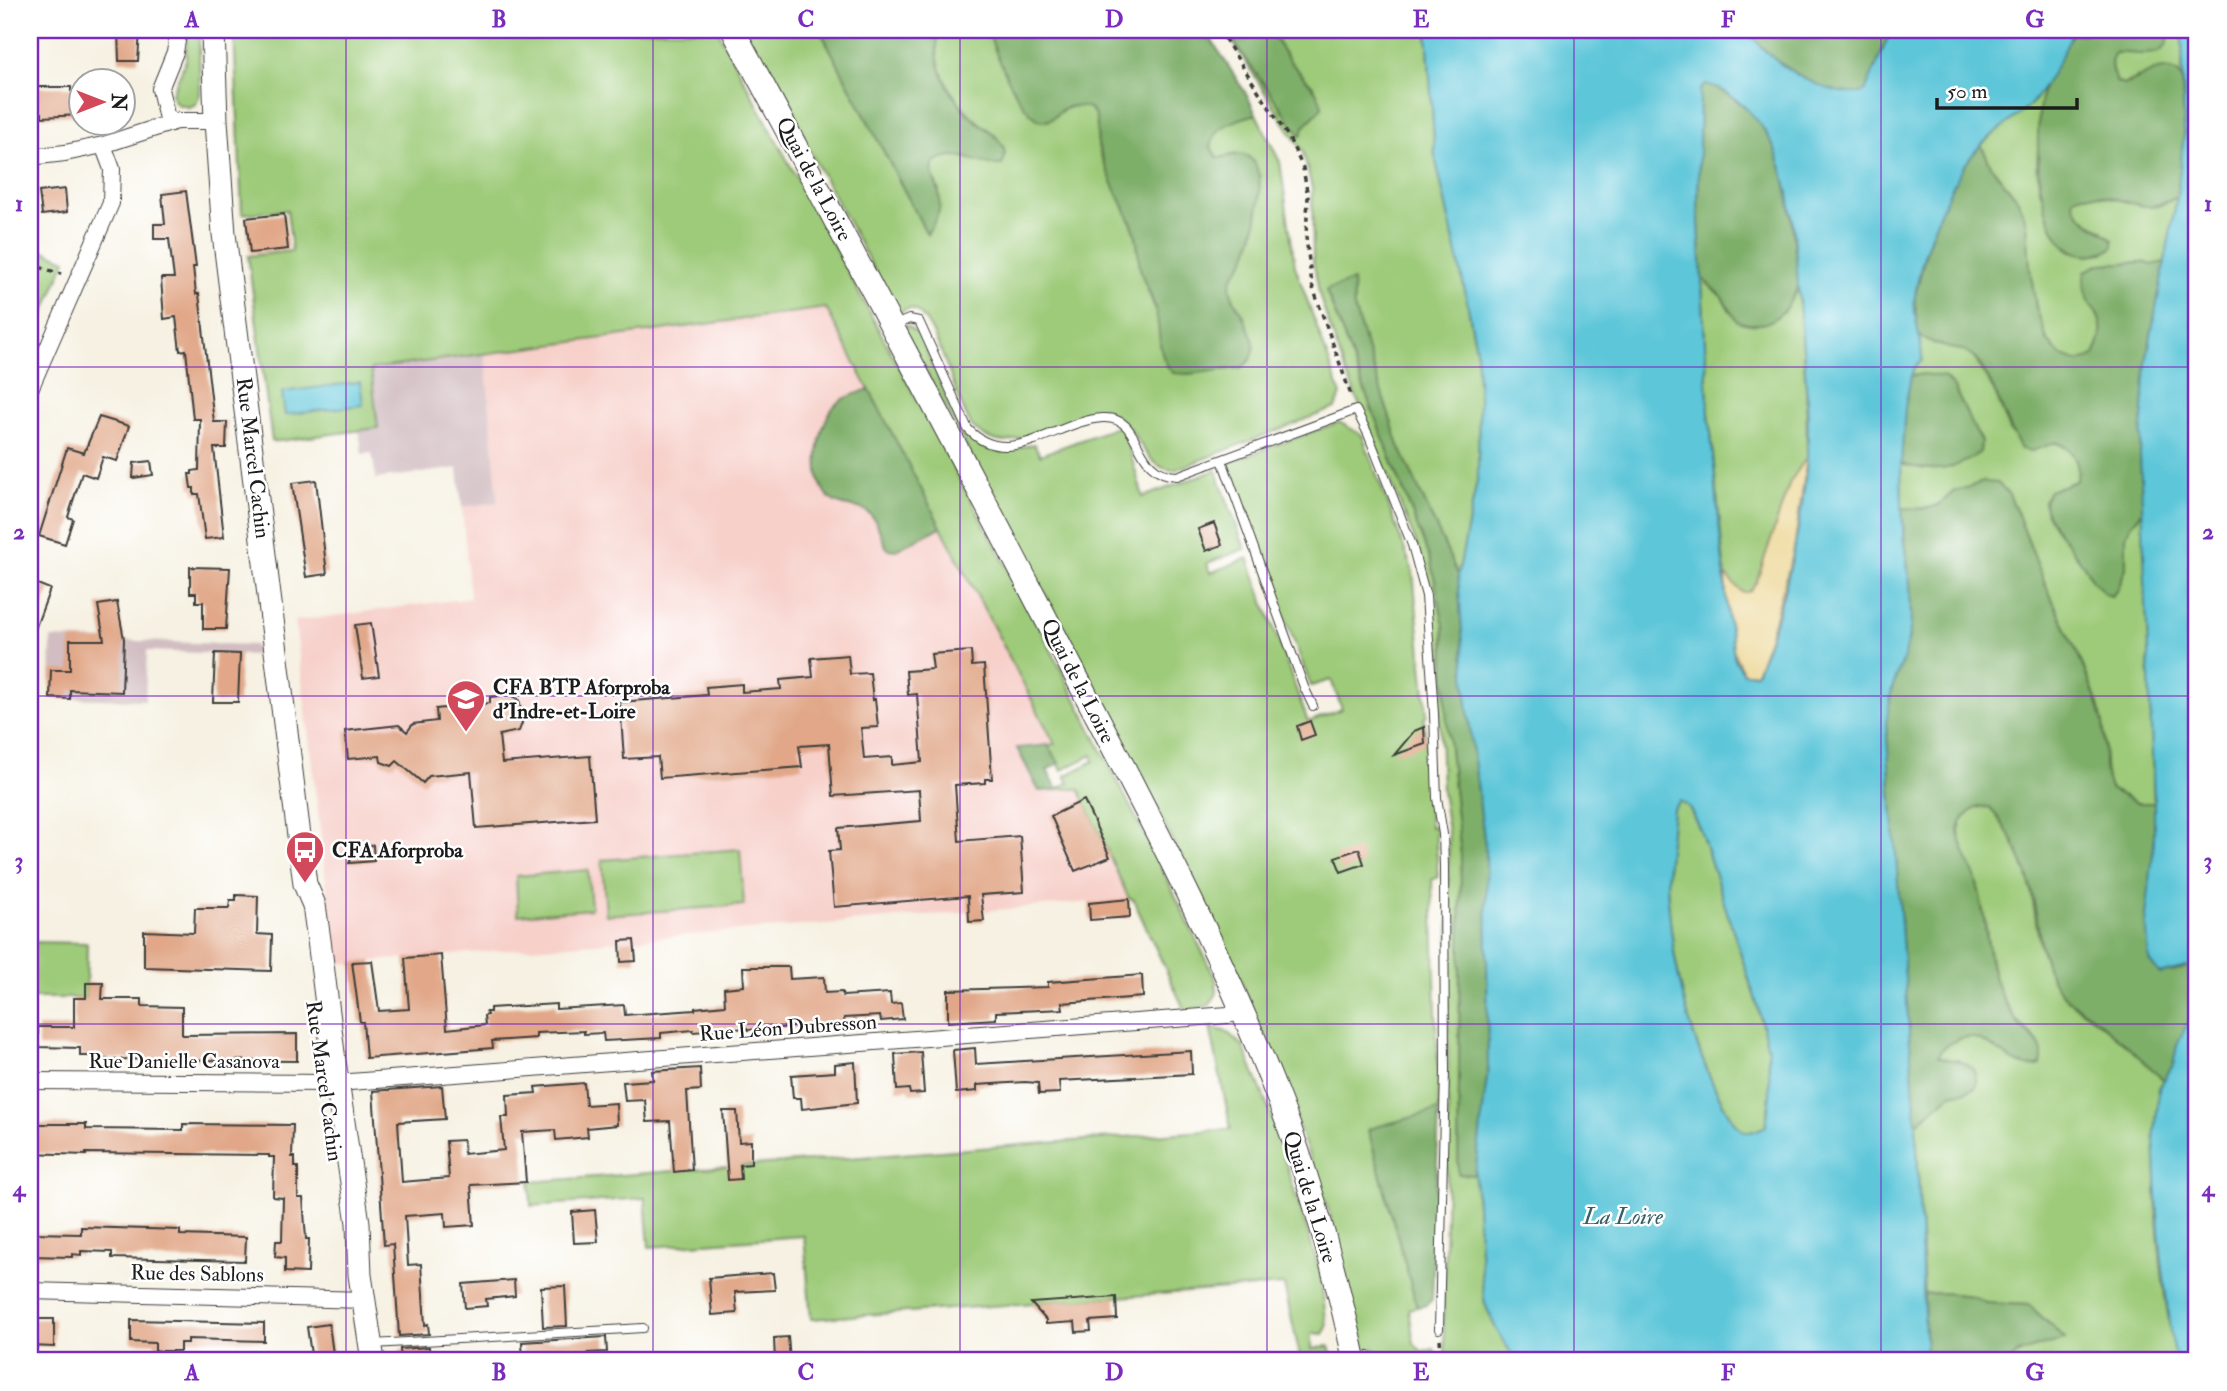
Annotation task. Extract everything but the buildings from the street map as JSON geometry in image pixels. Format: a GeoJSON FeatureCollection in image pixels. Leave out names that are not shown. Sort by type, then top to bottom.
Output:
{"type":"FeatureCollection","features":[{"type":"Feature","properties":{"kind":"main road","name":"Rue Marcel Cachin"},"geometry":{"type":"LineString","coordinates":[[214,30],[216,121],[225,234],[305,884],[314,905],[330,1083],[358,1223],[360,1275],[372,1353]]}},
{"type":"Feature","properties":{"kind":"main road","name":"Quai de la Loire"},"geometry":{"type":"LineString","coordinates":[[733,30],[893,326],[1184,886],[1281,1106],[1362,1360]]}},
{"type":"Feature","properties":{"kind":"street"},"geometry":{"type":"LineString","coordinates":[[168,123],[160,89],[175,52],[179,30]]}},
{"type":"Feature","properties":{"kind":"street"},"geometry":{"type":"LineString","coordinates":[[30,157],[103,145],[183,120],[216,121]]}},
{"type":"Feature","properties":{"kind":"street"},"geometry":{"type":"LineString","coordinates":[[30,389],[111,202],[111,169],[103,145]]}},
{"type":"Feature","properties":{"kind":"street","name":"Rue Léon Dubresson"},"geometry":{"type":"LineString","coordinates":[[330,1083],[1228,1015],[1241,1011]]}},
{"type":"Feature","properties":{"kind":"street","name":"Rue Danielle Casanova"},"geometry":{"type":"LineString","coordinates":[[30,1081],[330,1083]]}},
{"type":"Feature","properties":{"kind":"street","name":"Rue des Sablons"},"geometry":{"type":"LineString","coordinates":[[30,1291],[364,1300]]}},
{"type":"Feature","properties":{"kind":"lane"},"geometry":{"type":"LineString","coordinates":[[893,326],[909,318],[919,321],[961,418],[979,440],[998,446],[1030,442],[1094,419],[1115,419],[1125,425],[1149,465],[1163,474],[1185,474],[1356,410],[1412,545],[1426,596],[1437,798],[1443,834],[1444,866],[1445,1071],[1439,1329]]}},
{"type":"Feature","properties":{"kind":"lane"},"geometry":{"type":"LineString","coordinates":[[1222,460],[1253,553],[1313,706]]}},
{"type":"Feature","properties":{"kind":"lane"},"geometry":{"type":"LineString","coordinates":[[372,1353],[643,1328]]}},
{"type":"Feature","properties":{"kind":"path"},"geometry":{"type":"LineString","coordinates":[[1219,30],[1289,138],[1303,168],[1308,197],[1306,237],[1312,285],[1356,410]]}},
{"type":"Feature","properties":{"kind":"path"},"geometry":{"type":"LineString","coordinates":[[30,264],[77,280]]}},
{"type":"Feature","properties":{"kind":"path"},"geometry":{"type":"LineString","coordinates":[[1439,1329],[1442,1361]]}},
{"type":"Feature","properties":{"kind":"shaded area"},"geometry":{"type":"Polygon","coordinates":[[[826,308],[869,389],[848,396],[833,407],[824,425],[818,447],[841,505],[865,510],[872,516],[882,541],[928,534],[941,527],[1055,745],[1018,748],[1039,791],[1079,789],[1129,899],[336,964],[295,621],[470,598],[462,507],[498,502],[485,353],[826,308]]]}},
{"type":"Feature","properties":{"kind":"shaded area"},"geometry":{"type":"Polygon","coordinates":[[[485,353],[498,502],[462,507],[458,468],[376,479],[372,453],[362,454],[359,430],[378,427],[371,369],[485,353]]]}},
{"type":"Feature","properties":{"kind":"shaded area"},"geometry":{"type":"Polygon","coordinates":[[[51,638],[255,645],[257,655],[147,651],[145,700],[50,698],[51,638]]]}},
{"type":"Feature","properties":{"kind":"green space"},"geometry":{"type":"Polygon","coordinates":[[[190,30],[196,30],[199,34],[200,94],[196,104],[187,108],[186,105],[178,105],[172,93],[186,60],[187,34],[190,30]]]}},
{"type":"Feature","properties":{"kind":"green space"},"geometry":{"type":"Polygon","coordinates":[[[234,30],[717,30],[1040,628],[1173,891],[1216,980],[1217,993],[1210,1005],[1185,1011],[1133,899],[1129,899],[1079,789],[1057,789],[1069,783],[1065,776],[1094,761],[1092,755],[1062,770],[1048,745],[1055,744],[826,308],[371,369],[378,428],[272,442],[248,256],[292,251],[287,210],[242,214],[234,30]]]}},
{"type":"Feature","properties":{"kind":"green space"},"geometry":{"type":"Polygon","coordinates":[[[744,30],[820,30],[927,234],[939,191],[931,170],[934,162],[956,156],[994,165],[996,135],[960,104],[943,76],[938,61],[939,30],[988,30],[993,45],[1052,119],[1066,108],[1078,105],[1089,108],[1094,113],[1099,150],[1136,234],[1142,273],[1158,322],[1245,317],[1231,295],[1229,286],[1233,275],[1245,259],[1255,230],[1260,176],[1236,154],[1218,158],[1211,148],[1212,140],[1221,129],[1234,121],[1256,114],[1280,162],[1295,266],[1341,395],[1335,408],[1175,470],[1152,461],[1124,421],[1114,415],[1089,415],[1006,442],[980,433],[967,417],[936,339],[926,322],[917,311],[907,309],[898,314],[744,30]]]}},
{"type":"Feature","properties":{"kind":"green space"},"geometry":{"type":"Polygon","coordinates":[[[820,30],[940,30],[937,53],[948,87],[969,115],[1001,142],[1005,157],[1002,165],[960,156],[934,162],[932,173],[940,196],[940,208],[927,234],[820,30]]]}},
{"type":"Feature","properties":{"kind":"green space"},"geometry":{"type":"Polygon","coordinates":[[[988,30],[1205,30],[1256,114],[1234,121],[1221,129],[1212,140],[1211,148],[1218,158],[1237,154],[1253,161],[1260,186],[1253,236],[1245,259],[1230,287],[1253,342],[1249,361],[1240,368],[1188,374],[1173,373],[1167,366],[1161,350],[1154,303],[1140,268],[1135,232],[1099,148],[1093,112],[1074,106],[1063,109],[1046,121],[1037,118],[1028,110],[1010,83],[988,30]]]}},
{"type":"Feature","properties":{"kind":"green space"},"geometry":{"type":"Polygon","coordinates":[[[1225,30],[1269,30],[1295,68],[1313,88],[1322,107],[1304,127],[1301,136],[1225,30]]]}},
{"type":"Feature","properties":{"kind":"green space"},"geometry":{"type":"Polygon","coordinates":[[[1269,30],[1427,30],[1435,156],[1476,349],[1479,397],[1478,476],[1458,575],[1399,446],[1354,308],[1353,282],[1326,291],[1431,562],[1444,625],[1446,710],[1461,856],[1458,1174],[1475,1175],[1485,1304],[1496,1329],[1516,1361],[1446,1361],[1443,1321],[1448,1143],[1449,854],[1442,791],[1439,695],[1432,609],[1420,552],[1343,365],[1320,298],[1313,260],[1312,188],[1303,152],[1234,44],[1304,127],[1322,107],[1313,86],[1292,64],[1269,30]]]}},
{"type":"Feature","properties":{"kind":"green space"},"geometry":{"type":"Polygon","coordinates":[[[1749,30],[1891,30],[1865,93],[1849,95],[1807,80],[1779,62],[1756,41],[1749,30]]]}},
{"type":"Feature","properties":{"kind":"green space"},"geometry":{"type":"Polygon","coordinates":[[[2090,30],[2169,30],[2168,41],[2158,52],[2115,53],[2111,67],[2116,82],[2123,85],[2156,70],[2178,73],[2182,80],[2184,133],[2177,197],[2150,206],[2090,194],[2073,199],[2074,206],[2082,217],[2113,240],[2113,248],[2086,254],[2066,246],[2053,228],[2044,202],[2038,141],[2042,92],[2047,78],[2072,34],[2083,34],[2090,30]]]}},
{"type":"Feature","properties":{"kind":"green space"},"geometry":{"type":"Polygon","coordinates":[[[2169,30],[2182,30],[2182,80],[2178,73],[2139,77],[2123,85],[2116,82],[2111,63],[2115,53],[2169,36],[2169,30]]]}},
{"type":"Feature","properties":{"kind":"green space"},"geometry":{"type":"Polygon","coordinates":[[[1706,84],[1734,99],[1750,112],[1763,128],[1773,145],[1785,183],[1798,286],[1786,308],[1774,319],[1761,324],[1737,321],[1722,297],[1702,278],[1698,203],[1700,90],[1706,84]]]}},
{"type":"Feature","properties":{"kind":"green space"},"geometry":{"type":"Polygon","coordinates":[[[2042,89],[2037,164],[2039,187],[2058,238],[2070,251],[2087,255],[2104,253],[2104,231],[2076,210],[2073,199],[2093,194],[2152,206],[2162,205],[2177,197],[2165,262],[2152,265],[2144,262],[2100,264],[2087,300],[2100,321],[2102,334],[2093,357],[2078,362],[2060,355],[2047,340],[2036,306],[2027,224],[2018,200],[1993,169],[1981,145],[2030,104],[2042,89]]]}},
{"type":"Feature","properties":{"kind":"green space"},"geometry":{"type":"Polygon","coordinates":[[[1981,145],[1993,169],[2018,200],[2027,224],[2036,307],[2047,340],[2060,355],[2078,362],[2093,357],[2100,341],[2100,319],[2087,296],[2084,285],[2085,271],[2100,264],[2144,262],[2152,265],[2165,262],[2146,362],[2140,455],[2143,511],[2126,536],[2126,568],[2118,589],[2111,596],[2105,594],[2094,582],[2045,510],[2044,500],[2049,491],[2076,481],[2078,468],[2075,457],[2056,442],[2032,451],[2021,449],[1990,381],[1974,358],[1965,351],[1941,346],[1918,336],[1915,296],[1927,248],[1941,208],[1963,166],[1981,145]]]}},
{"type":"Feature","properties":{"kind":"green space"},"geometry":{"type":"Polygon","coordinates":[[[30,245],[66,260],[30,348],[30,245]]]}},
{"type":"Feature","properties":{"kind":"green space"},"geometry":{"type":"Polygon","coordinates":[[[1702,278],[1722,297],[1730,311],[1783,312],[1798,288],[1806,389],[1807,457],[1790,482],[1757,581],[1749,592],[1742,592],[1725,575],[1708,402],[1702,278]]]}},
{"type":"Feature","properties":{"kind":"green space"},"geometry":{"type":"Polygon","coordinates":[[[1353,281],[1354,308],[1399,446],[1458,575],[1467,704],[1486,854],[1488,1069],[1475,1175],[1458,1174],[1461,856],[1446,710],[1444,625],[1431,562],[1326,290],[1353,281]]]}},
{"type":"Feature","properties":{"kind":"green space"},"geometry":{"type":"Polygon","coordinates":[[[906,325],[922,339],[960,424],[967,435],[982,447],[1004,450],[1034,444],[1040,455],[1122,425],[1143,497],[1216,470],[1245,549],[1207,563],[1210,573],[1248,558],[1308,722],[1342,709],[1331,680],[1311,686],[1227,463],[1339,422],[1362,435],[1413,572],[1427,715],[1424,717],[1430,827],[1435,826],[1438,877],[1432,880],[1439,1110],[1368,1130],[1417,1307],[1409,1309],[1414,1343],[1421,1351],[1434,1349],[1439,1361],[1384,1361],[1376,1349],[1363,1350],[1330,1214],[1287,1095],[1238,973],[1107,709],[903,328],[906,325]]]}},
{"type":"Feature","properties":{"kind":"green space"},"geometry":{"type":"Polygon","coordinates":[[[1918,336],[1939,345],[1964,350],[1975,359],[1995,393],[2011,433],[2058,444],[2068,449],[2075,457],[2078,467],[2076,481],[2049,491],[2044,500],[2045,510],[2094,582],[2112,596],[2118,589],[2126,568],[2126,536],[2143,511],[2154,803],[2137,803],[2110,789],[2103,724],[2096,699],[2009,495],[1953,492],[1941,503],[1930,508],[1902,508],[1901,464],[1932,469],[1952,467],[1980,452],[1981,442],[1953,386],[1925,374],[1911,376],[1920,356],[1918,336]]]}},
{"type":"Feature","properties":{"kind":"green space"},"geometry":{"type":"Polygon","coordinates":[[[1925,374],[1944,377],[1953,386],[1981,442],[1980,452],[1961,464],[1932,469],[1901,464],[1905,407],[1911,376],[1925,374]]]}},
{"type":"Feature","properties":{"kind":"green space"},"geometry":{"type":"Polygon","coordinates":[[[869,389],[941,527],[896,550],[888,549],[871,515],[858,508],[836,503],[820,482],[819,443],[827,418],[835,405],[869,389]]]}},
{"type":"Feature","properties":{"kind":"green space"},"geometry":{"type":"Polygon","coordinates":[[[1983,482],[1998,483],[2009,495],[2084,667],[2103,724],[2110,789],[2137,803],[2154,803],[2154,844],[2173,972],[2189,966],[2197,971],[2197,1012],[2177,1045],[2173,1065],[2164,1080],[2114,1034],[2067,998],[2053,981],[2046,965],[2030,885],[2015,845],[1990,808],[1977,807],[1963,820],[1959,831],[1979,893],[1993,973],[2010,1012],[2040,1046],[2041,1065],[2018,1064],[1978,1039],[1954,1041],[1944,1047],[1938,1056],[1970,1066],[1976,1077],[1976,1087],[1951,1094],[1916,1124],[1886,723],[1911,623],[1911,594],[1902,508],[1926,509],[1939,505],[1953,492],[1983,482]]]}},
{"type":"Feature","properties":{"kind":"green space"},"geometry":{"type":"Polygon","coordinates":[[[1048,745],[1059,763],[1047,770],[1058,790],[1039,791],[1017,748],[1048,745]]]}},
{"type":"Feature","properties":{"kind":"green space"},"geometry":{"type":"Polygon","coordinates":[[[1680,801],[1689,807],[1701,832],[1757,1004],[1768,1049],[1770,1096],[1766,1126],[1751,1132],[1741,1130],[1736,1125],[1711,1080],[1692,1030],[1679,978],[1670,925],[1667,877],[1673,809],[1680,801]]]}},
{"type":"Feature","properties":{"kind":"green space"},"geometry":{"type":"Polygon","coordinates":[[[1977,806],[1990,808],[2007,827],[2030,884],[2040,946],[2047,967],[2072,1004],[2126,1044],[2164,1080],[2159,1088],[2156,1191],[2160,1260],[2177,1361],[2010,1361],[2029,1349],[2065,1338],[2029,1305],[1986,1303],[1973,1296],[1924,1294],[1916,1124],[1951,1094],[1968,1091],[1958,1059],[1947,1060],[1938,1056],[1943,1047],[1971,1036],[1984,1041],[2037,1040],[2006,1005],[1992,969],[1978,888],[1959,837],[1963,820],[1977,806]]]}},
{"type":"Feature","properties":{"kind":"green space"},"geometry":{"type":"Polygon","coordinates":[[[740,849],[744,905],[606,915],[602,860],[740,849]]]}},
{"type":"Feature","properties":{"kind":"green space"},"geometry":{"type":"Polygon","coordinates":[[[588,870],[591,909],[518,915],[516,876],[588,870]]]}},
{"type":"Feature","properties":{"kind":"green space"},"geometry":{"type":"Polygon","coordinates":[[[30,942],[87,943],[86,998],[30,998],[30,942]]]}},
{"type":"Feature","properties":{"kind":"green space"},"geometry":{"type":"Polygon","coordinates":[[[1210,1027],[1227,1032],[1243,1046],[1267,1104],[1320,1272],[1327,1327],[1323,1334],[1312,1333],[1312,1349],[1329,1346],[1333,1361],[1301,1361],[1284,1285],[811,1319],[804,1236],[649,1247],[645,1198],[531,1206],[530,1182],[1231,1129],[1210,1027]]]}},
{"type":"Feature","properties":{"kind":"green space"},"geometry":{"type":"Polygon","coordinates":[[[1439,1110],[1432,1300],[1417,1307],[1368,1129],[1439,1110]]]}},
{"type":"Feature","properties":{"kind":"green space"},"geometry":{"type":"Polygon","coordinates":[[[1924,1294],[1973,1296],[1986,1303],[2029,1305],[2065,1339],[2018,1353],[2010,1361],[1926,1361],[1924,1294]]]}},
{"type":"Feature","properties":{"kind":"sand"},"geometry":{"type":"Polygon","coordinates":[[[1807,457],[1794,550],[1770,635],[1756,673],[1744,673],[1731,639],[1725,575],[1742,592],[1749,592],[1757,581],[1790,482],[1807,457]]]}},
{"type":"Feature","properties":{"kind":"water","name":"La Loire"},"geometry":{"type":"Polygon","coordinates":[[[1427,30],[1749,30],[1757,42],[1783,66],[1817,85],[1851,93],[1865,92],[1891,30],[2073,30],[2061,58],[2031,104],[1981,145],[1959,175],[1930,238],[1915,296],[1922,360],[1911,376],[1905,407],[1901,464],[1903,536],[1910,584],[1911,625],[1905,655],[1892,688],[1886,724],[1916,1124],[1926,1361],[1516,1361],[1496,1329],[1485,1304],[1475,1175],[1488,1069],[1486,854],[1467,704],[1458,575],[1478,476],[1479,397],[1476,349],[1435,156],[1427,30]],[[1706,84],[1700,90],[1698,203],[1708,402],[1728,617],[1735,660],[1744,673],[1756,673],[1783,595],[1805,484],[1807,403],[1796,253],[1788,191],[1771,142],[1757,120],[1738,101],[1706,84]],[[1680,801],[1673,809],[1667,877],[1670,925],[1679,978],[1692,1031],[1711,1081],[1733,1121],[1742,1130],[1751,1132],[1766,1126],[1770,1095],[1768,1049],[1757,1004],[1701,832],[1689,807],[1680,801]]]}},
{"type":"Feature","properties":{"kind":"water"},"geometry":{"type":"Polygon","coordinates":[[[2182,30],[2197,30],[2197,971],[2189,966],[2160,974],[2149,961],[2146,916],[2154,844],[2154,803],[2140,455],[2146,362],[2177,197],[2184,133],[2182,30]]]}},
{"type":"Feature","properties":{"kind":"water"},"geometry":{"type":"Polygon","coordinates":[[[360,382],[363,405],[285,415],[282,392],[360,382]]]}},
{"type":"Feature","properties":{"kind":"water"},"geometry":{"type":"Polygon","coordinates":[[[2197,1012],[2197,1361],[2177,1361],[2170,1332],[2159,1232],[2154,1142],[2159,1088],[2173,1065],[2177,1045],[2186,1026],[2197,1012]]]}},
{"type":"Feature","properties":{"kind":"place","name":"CFA BTP Aforproba d'Indre-et-Loire"},"geometry":{"type":"Point","coordinates":[466,733]}},
{"type":"Feature","properties":{"kind":"place","name":"CFA Aforproba"},"geometry":{"type":"Point","coordinates":[305,884]}}]}
